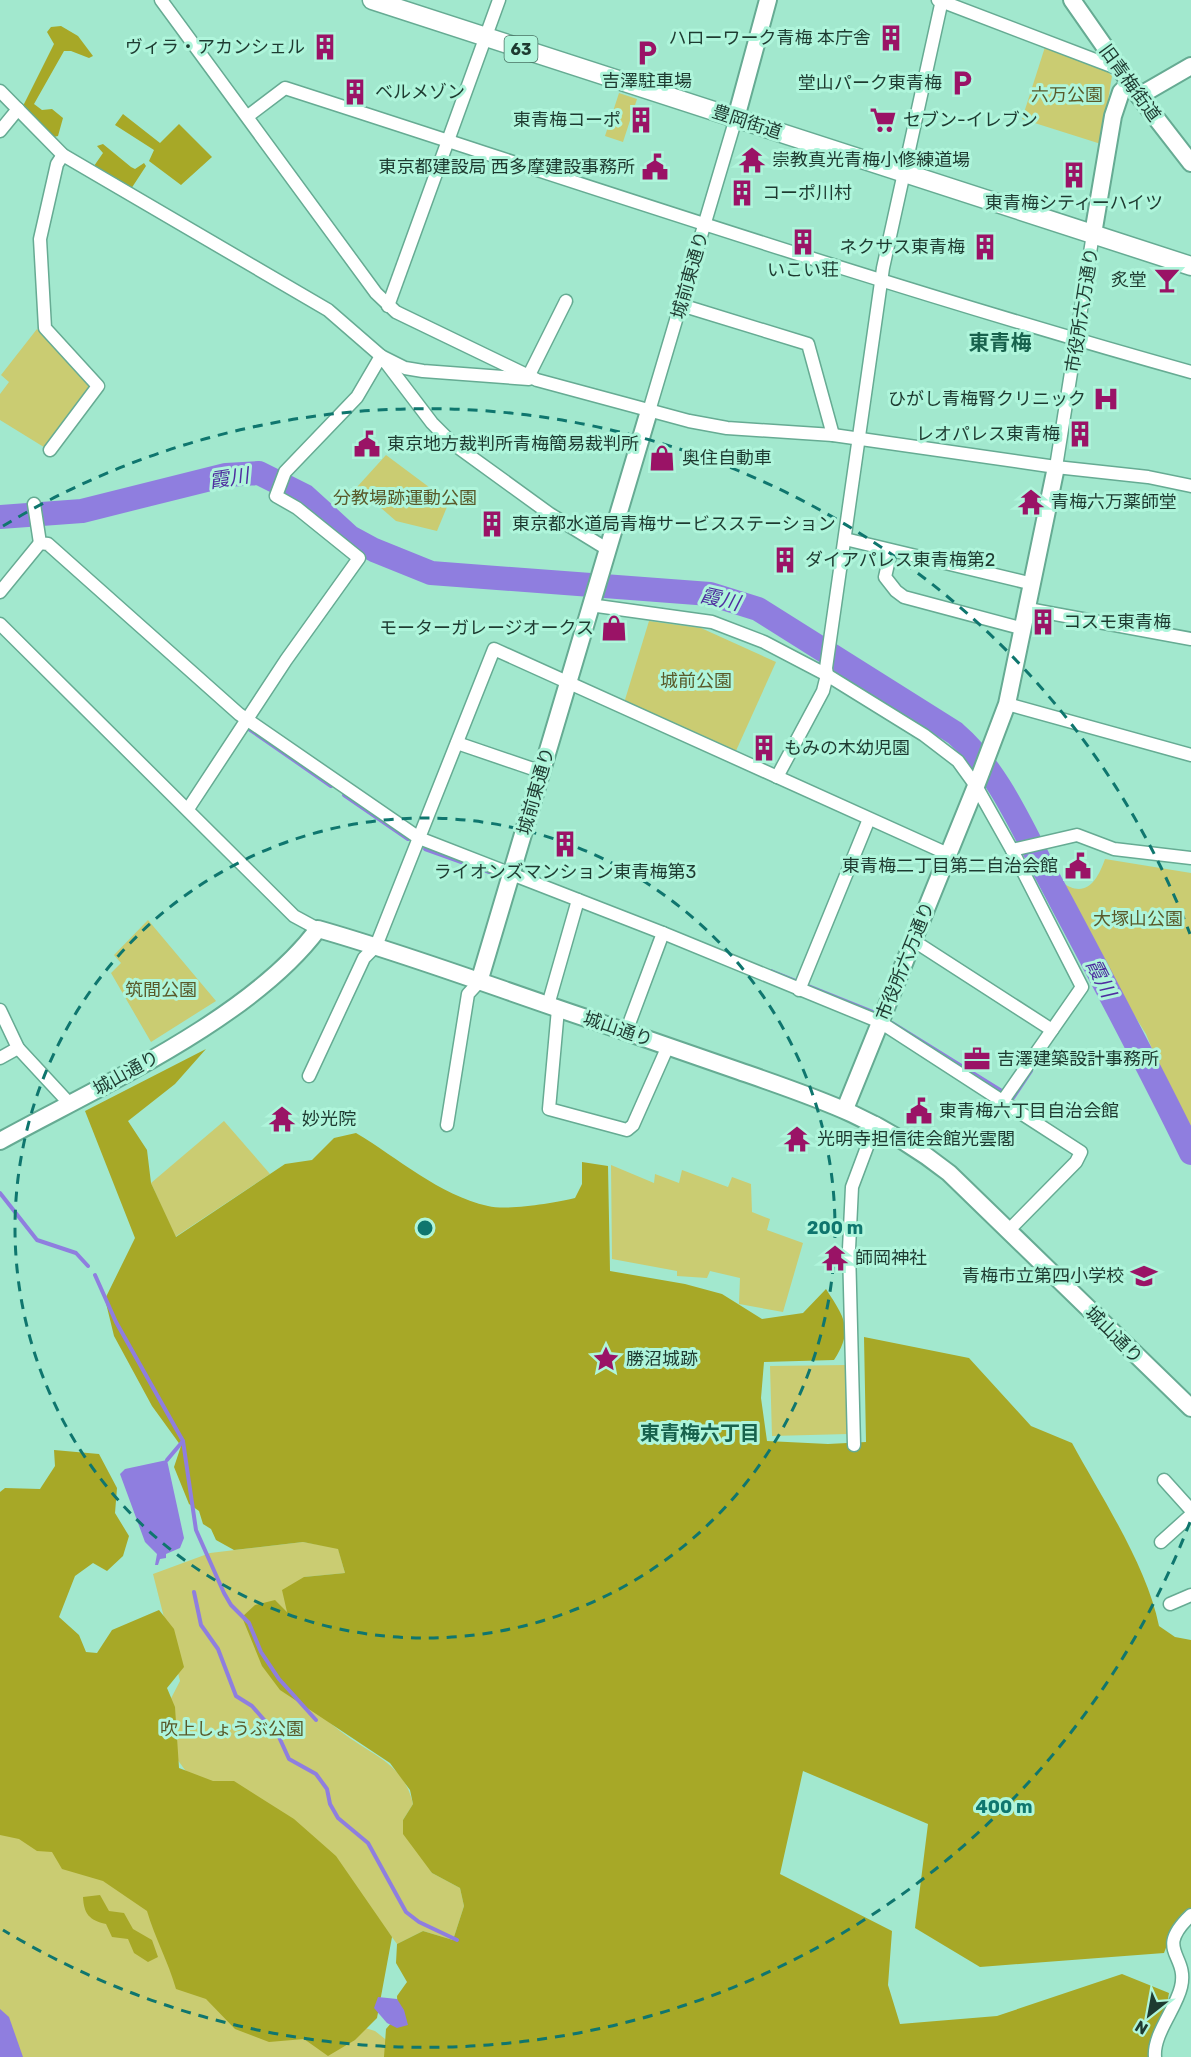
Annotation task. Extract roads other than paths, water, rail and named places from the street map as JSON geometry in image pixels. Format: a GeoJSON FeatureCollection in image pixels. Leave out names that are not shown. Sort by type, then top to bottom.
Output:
{"type":"FeatureCollection","features":[{"type":"Feature","properties":{"kind":"main road","name":"豊岡街道"},"geometry":{"type":"LineString","coordinates":[[372,0],[1191,266]]}},
{"type":"Feature","properties":{"kind":"street"},"geometry":{"type":"LineString","coordinates":[[161,0],[248,116],[333,236],[388,306],[427,329],[533,377],[649,411],[727,428],[859,438],[1056,467],[1148,477],[1191,486]]}},
{"type":"Feature","properties":{"kind":"street"},"geometry":{"type":"LineString","coordinates":[[388,306],[499,0]]}},
{"type":"Feature","properties":{"kind":"street","name":"城前東通り"},"geometry":{"type":"LineString","coordinates":[[479,982],[705,224],[768,0]]}},
{"type":"Feature","properties":{"kind":"street"},"geometry":{"type":"LineString","coordinates":[[777,777],[823,691],[882,280],[941,0],[1130,83],[1191,66]]}},
{"type":"Feature","properties":{"kind":"street","name":"旧青梅街道"},"geometry":{"type":"LineString","coordinates":[[1072,0],[1130,83],[1191,163]]}},
{"type":"Feature","properties":{"kind":"street","name":"市役所六万通り"},"geometry":{"type":"LineString","coordinates":[[844,1109],[978,782],[1007,704],[1056,467],[1113,116],[1121,92],[1130,83]]}},
{"type":"Feature","properties":{"kind":"street"},"geometry":{"type":"LineString","coordinates":[[248,116],[285,88],[882,280],[1077,340],[1191,372]]}},
{"type":"Feature","properties":{"kind":"street"},"geometry":{"type":"LineString","coordinates":[[0,91],[63,155],[328,310],[381,356],[432,423],[452,442],[550,514],[607,549]]}},
{"type":"Feature","properties":{"kind":"street"},"geometry":{"type":"LineString","coordinates":[[0,131],[18,109]]}},
{"type":"Feature","properties":{"kind":"street"},"geometry":{"type":"LineString","coordinates":[[50,450],[98,386],[45,328],[40,239],[57,164],[63,155]]}},
{"type":"Feature","properties":{"kind":"street"},"geometry":{"type":"LineString","coordinates":[[533,377],[566,301]]}},
{"type":"Feature","properties":{"kind":"street"},"geometry":{"type":"LineString","coordinates":[[681,305],[808,344],[833,435]]}},
{"type":"Feature","properties":{"kind":"street"},"geometry":{"type":"LineString","coordinates":[[381,356],[414,370],[464,376],[533,377]]}},
{"type":"Feature","properties":{"kind":"street"},"geometry":{"type":"LineString","coordinates":[[188,809],[246,720],[359,558],[297,508],[276,496],[285,472],[357,397],[381,356]]}},
{"type":"Feature","properties":{"kind":"street"},"geometry":{"type":"LineString","coordinates":[[0,592],[40,543],[34,504]]}},
{"type":"Feature","properties":{"kind":"street"},"geometry":{"type":"LineString","coordinates":[[845,539],[1033,584]]}},
{"type":"Feature","properties":{"kind":"street"},"geometry":{"type":"LineString","coordinates":[[40,543],[48,543],[246,720],[419,838],[663,933],[799,989],[882,1017],[1005,1098],[1081,1152],[1076,1162],[1009,1230]]}},
{"type":"Feature","properties":{"kind":"street"},"geometry":{"type":"LineString","coordinates":[[891,551],[885,577],[904,597],[1024,629]]}},
{"type":"Feature","properties":{"kind":"street"},"geometry":{"type":"LineString","coordinates":[[591,603],[712,622],[764,642],[826,672],[949,754],[978,782],[1015,849],[1082,987],[1005,1098]]}},
{"type":"Feature","properties":{"kind":"street"},"geometry":{"type":"LineString","coordinates":[[1028,609],[1191,639]]}},
{"type":"Feature","properties":{"kind":"street"},"geometry":{"type":"LineString","coordinates":[[0,624],[294,916],[318,929]]}},
{"type":"Feature","properties":{"kind":"street"},"geometry":{"type":"LineString","coordinates":[[309,1076],[363,958],[375,946],[494,649],[948,854]]}},
{"type":"Feature","properties":{"kind":"street"},"geometry":{"type":"LineString","coordinates":[[1007,704],[1191,755]]}},
{"type":"Feature","properties":{"kind":"street"},"geometry":{"type":"LineString","coordinates":[[457,743],[542,772]]}},
{"type":"Feature","properties":{"kind":"street"},"geometry":{"type":"LineString","coordinates":[[799,989],[869,819]]}},
{"type":"Feature","properties":{"kind":"street"},"geometry":{"type":"LineString","coordinates":[[1015,849],[1077,835],[1114,849],[1191,858]]}},
{"type":"Feature","properties":{"kind":"street"},"geometry":{"type":"LineString","coordinates":[[578,900],[553,1007],[549,1109],[627,1130],[633,1125],[668,1046]]}},
{"type":"Feature","properties":{"kind":"street","name":"城山通り"},"geometry":{"type":"LineString","coordinates":[[0,1141],[169,1049],[232,1007],[305,946],[318,929],[375,946],[668,1046],[844,1109],[876,1123],[927,1155],[949,1173],[1191,1408]]}},
{"type":"Feature","properties":{"kind":"street"},"geometry":{"type":"LineString","coordinates":[[626,1032],[663,933]]}},
{"type":"Feature","properties":{"kind":"street"},"geometry":{"type":"LineString","coordinates":[[914,941],[1052,1030]]}},
{"type":"Feature","properties":{"kind":"street"},"geometry":{"type":"LineString","coordinates":[[447,1125],[468,994],[479,982]]}},
{"type":"Feature","properties":{"kind":"street"},"geometry":{"type":"LineString","coordinates":[[0,1010],[18,1048],[69,1103]]}},
{"type":"Feature","properties":{"kind":"street"},"geometry":{"type":"LineString","coordinates":[[0,1058],[18,1048]]}},
{"type":"Feature","properties":{"kind":"street"},"geometry":{"type":"LineString","coordinates":[[854,1445],[849,1249],[852,1187],[876,1123]]}},
{"type":"Feature","properties":{"kind":"street"},"geometry":{"type":"LineString","coordinates":[[1161,1542],[1191,1512],[1164,1480]]}},
{"type":"Feature","properties":{"kind":"street"},"geometry":{"type":"LineString","coordinates":[[1170,1604],[1191,1595]]}},
{"type":"Feature","properties":{"kind":"street"},"geometry":{"type":"LineString","coordinates":[[1155,2057],[1159,2039],[1182,1984],[1180,1969],[1172,1950],[1174,1934],[1191,1915]]}},
{"type":"Feature","properties":{"kind":"waterway","name":"霞川"},"geometry":{"type":"LineString","coordinates":[[0,517],[82,511],[226,475],[259,473],[305,496],[350,537],[374,550],[431,573],[710,594],[758,609],[955,733],[984,764],[1008,801],[1139,1049],[1191,1153]]}},
{"type":"Feature","properties":{"kind":"waterway"},"geometry":{"type":"LineString","coordinates":[[249,729],[331,786]]}},
{"type":"Feature","properties":{"kind":"waterway"},"geometry":{"type":"LineString","coordinates":[[344,795],[408,839]]}},
{"type":"Feature","properties":{"kind":"waterway"},"geometry":{"type":"LineString","coordinates":[[425,849],[492,873]]}},
{"type":"Feature","properties":{"kind":"waterway"},"geometry":{"type":"LineString","coordinates":[[771,971],[878,1014]]}},
{"type":"Feature","properties":{"kind":"waterway"},"geometry":{"type":"LineString","coordinates":[[892,1023],[1013,1098],[1031,1071]]}},
{"type":"Feature","properties":{"kind":"waterway"},"geometry":{"type":"LineString","coordinates":[[0,1193],[37,1240],[76,1253],[88,1266]]}},
{"type":"Feature","properties":{"kind":"waterway"},"geometry":{"type":"LineString","coordinates":[[95,1275],[116,1322],[183,1441],[196,1530],[224,1593],[231,1605],[249,1623],[261,1652],[279,1679],[316,1720]]}},
{"type":"Feature","properties":{"kind":"waterway"},"geometry":{"type":"LineString","coordinates":[[167,1460],[183,1441]]}},
{"type":"Feature","properties":{"kind":"waterway"},"geometry":{"type":"LineString","coordinates":[[194,1592],[201,1625],[218,1649],[236,1696],[252,1706],[279,1737],[289,1759],[316,1774],[327,1789],[330,1804],[338,1818],[368,1843],[406,1912],[419,1922],[457,1940]]}},
{"type":"Feature","properties":{"kind":"place","name":"ハローワーク青梅 本庁舎"},"geometry":{"type":"Point","coordinates":[891,38]}},
{"type":"Feature","properties":{"kind":"place","name":"ヴィラ・アカンシェル"},"geometry":{"type":"Point","coordinates":[325,47]}},
{"type":"Feature","properties":{"kind":"place","name":"吉澤駐車場"},"geometry":{"type":"Point","coordinates":[647,53]}},
{"type":"Feature","properties":{"kind":"place","name":"堂山パーク東青梅"},"geometry":{"type":"Point","coordinates":[962,83]}},
{"type":"Feature","properties":{"kind":"place","name":"ベルメゾン"},"geometry":{"type":"Point","coordinates":[355,92]}},
{"type":"Feature","properties":{"kind":"place","name":"東青梅コーポ"},"geometry":{"type":"Point","coordinates":[641,120]}},
{"type":"Feature","properties":{"kind":"place","name":"セブン-イレブン"},"geometry":{"type":"Point","coordinates":[883,120]}},
{"type":"Feature","properties":{"kind":"place","name":"崇教真光青梅小修練道場"},"geometry":{"type":"Point","coordinates":[752,160]}},
{"type":"Feature","properties":{"kind":"place","name":"東京都建設局 西多摩建設事務所"},"geometry":{"type":"Point","coordinates":[655,167]}},
{"type":"Feature","properties":{"kind":"place","name":"東青梅シティーハイツ"},"geometry":{"type":"Point","coordinates":[1074,175]}},
{"type":"Feature","properties":{"kind":"place","name":"コーポ川村"},"geometry":{"type":"Point","coordinates":[742,193]}},
{"type":"Feature","properties":{"kind":"place","name":"いこい荘"},"geometry":{"type":"Point","coordinates":[803,242]}},
{"type":"Feature","properties":{"kind":"place","name":"ネクサス東青梅"},"geometry":{"type":"Point","coordinates":[985,247]}},
{"type":"Feature","properties":{"kind":"place","name":"炙堂"},"geometry":{"type":"Point","coordinates":[1167,280]}},
{"type":"Feature","properties":{"kind":"place","name":"ひがし青梅腎クリニック"},"geometry":{"type":"Point","coordinates":[1106,399]}},
{"type":"Feature","properties":{"kind":"place","name":"レオパレス東青梅"},"geometry":{"type":"Point","coordinates":[1080,434]}},
{"type":"Feature","properties":{"kind":"place","name":"東京地方裁判所青梅簡易裁判所"},"geometry":{"type":"Point","coordinates":[367,444]}},
{"type":"Feature","properties":{"kind":"place","name":"奥住自動車"},"geometry":{"type":"Point","coordinates":[662,458]}},
{"type":"Feature","properties":{"kind":"place","name":"青梅六万薬師堂"},"geometry":{"type":"Point","coordinates":[1031,502]}},
{"type":"Feature","properties":{"kind":"place","name":"東京都水道局青梅サービスステーション"},"geometry":{"type":"Point","coordinates":[492,524]}},
{"type":"Feature","properties":{"kind":"place","name":"ダイアパレス東青梅第2"},"geometry":{"type":"Point","coordinates":[785,560]}},
{"type":"Feature","properties":{"kind":"place","name":"コスモ東青梅"},"geometry":{"type":"Point","coordinates":[1043,622]}},
{"type":"Feature","properties":{"kind":"place","name":"モーターガレージオークス"},"geometry":{"type":"Point","coordinates":[614,628]}},
{"type":"Feature","properties":{"kind":"place","name":"もみの木幼児園"},"geometry":{"type":"Point","coordinates":[764,748]}},
{"type":"Feature","properties":{"kind":"place","name":"ライオンズマンション東青梅第3"},"geometry":{"type":"Point","coordinates":[565,844]}},
{"type":"Feature","properties":{"kind":"place","name":"東青梅二丁目第二自治会館"},"geometry":{"type":"Point","coordinates":[1078,866]}},
{"type":"Feature","properties":{"kind":"place","name":"吉澤建築設計事務所"},"geometry":{"type":"Point","coordinates":[977,1059]}},
{"type":"Feature","properties":{"kind":"place","name":"東青梅六丁目自治会館"},"geometry":{"type":"Point","coordinates":[919,1111]}},
{"type":"Feature","properties":{"kind":"place","name":"妙光院"},"geometry":{"type":"Point","coordinates":[282,1119]}},
{"type":"Feature","properties":{"kind":"place","name":"光明寺担信徒会館光雲閣"},"geometry":{"type":"Point","coordinates":[797,1139]}},
{"type":"Feature","properties":{"kind":"place","name":"師岡神社"},"geometry":{"type":"Point","coordinates":[835,1258]}},
{"type":"Feature","properties":{"kind":"place","name":"青梅市立第四小学校"},"geometry":{"type":"Point","coordinates":[1144,1276]}},
{"type":"Feature","properties":{"kind":"place","name":"勝沼城跡"},"geometry":{"type":"Point","coordinates":[606,1359]}},
{"type":"Feature","properties":{"kind":"district","name":"東青梅"},"geometry":{"type":"Point","coordinates":[1000,342]}},
{"type":"Feature","properties":{"kind":"district","name":"東青梅六丁目"},"geometry":{"type":"Point","coordinates":[700,1433]}},
{"type":"Feature","properties":{"kind":"park label","name":"六万公園"},"geometry":{"type":"Point","coordinates":[1067,95]}},
{"type":"Feature","properties":{"kind":"park label","name":"分教場跡運動公園"},"geometry":{"type":"Point","coordinates":[405,498]}},
{"type":"Feature","properties":{"kind":"park label","name":"城前公園"},"geometry":{"type":"Point","coordinates":[696,681]}},
{"type":"Feature","properties":{"kind":"park label","name":"大塚山公園"},"geometry":{"type":"Point","coordinates":[1138,919]}},
{"type":"Feature","properties":{"kind":"park label","name":"筑間公園"},"geometry":{"type":"Point","coordinates":[161,990]}},
{"type":"Feature","properties":{"kind":"park label","name":"吹上しょうぶ公園"},"geometry":{"type":"Point","coordinates":[232,1729]}}]}
